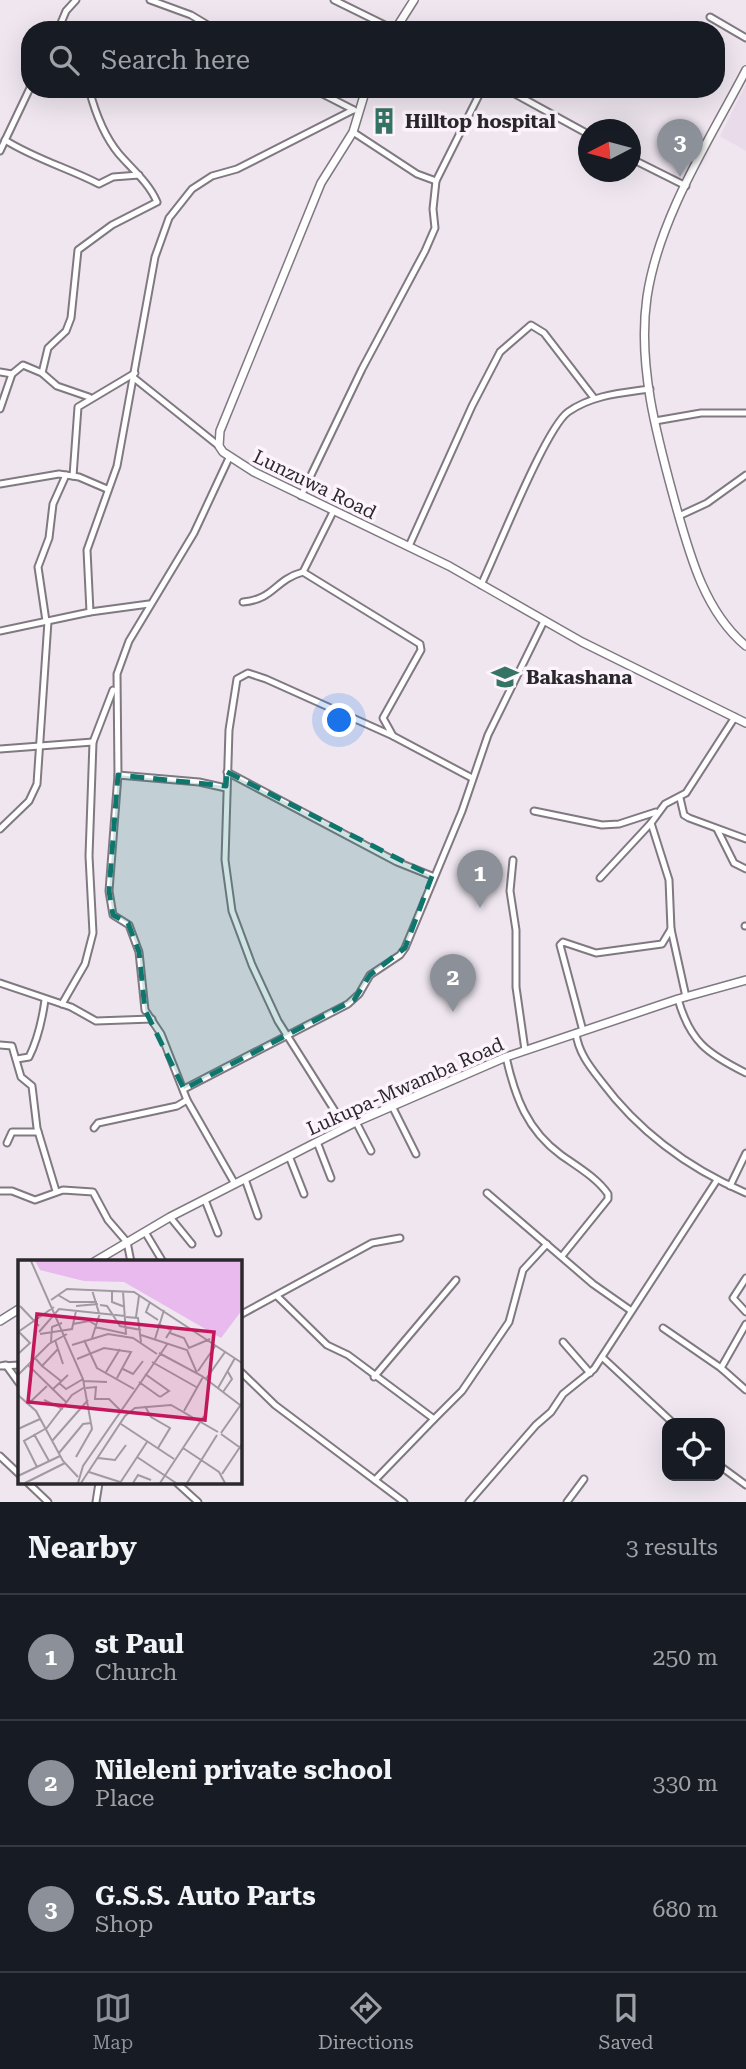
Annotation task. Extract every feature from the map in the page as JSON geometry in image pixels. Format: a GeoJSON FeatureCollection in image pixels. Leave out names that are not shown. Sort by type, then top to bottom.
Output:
{"type":"FeatureCollection","features":[{"type":"Feature","properties":{"kind":"street"},"geometry":{"type":"LineString","coordinates":[[63,21],[76,0]]}},
{"type":"Feature","properties":{"kind":"street"},"geometry":{"type":"LineString","coordinates":[[150,0],[201,21]]}},
{"type":"Feature","properties":{"kind":"street"},"geometry":{"type":"LineString","coordinates":[[334,0],[377,21]]}},
{"type":"Feature","properties":{"kind":"street"},"geometry":{"type":"LineString","coordinates":[[401,21],[414,0]]}},
{"type":"Feature","properties":{"kind":"street"},"geometry":{"type":"LineString","coordinates":[[710,17],[717,21]]}},
{"type":"Feature","properties":{"kind":"street"},"geometry":{"type":"LineString","coordinates":[[725,26],[746,38]]}},
{"type":"Feature","properties":{"kind":"street"},"geometry":{"type":"LineString","coordinates":[[746,70],[686,186],[665,233],[647,297],[650,389],[655,421],[679,516],[696,570],[716,612],[746,646]]}},
{"type":"Feature","properties":{"kind":"street"},"geometry":{"type":"LineString","coordinates":[[0,150],[25,98]]}},
{"type":"Feature","properties":{"kind":"street"},"geometry":{"type":"LineString","coordinates":[[42,373],[48,348],[66,331],[71,318],[78,250],[112,225],[157,202],[139,174],[113,146],[97,116],[92,98]]}},
{"type":"Feature","properties":{"kind":"street"},"geometry":{"type":"LineString","coordinates":[[333,98],[357,109]]}},
{"type":"Feature","properties":{"kind":"street"},"geometry":{"type":"LineString","coordinates":[[219,446],[220,431],[290,255],[320,183],[353,132],[362,98]]}},
{"type":"Feature","properties":{"kind":"street"},"geometry":{"type":"LineString","coordinates":[[302,496],[435,228],[433,209],[436,181],[478,98]]}},
{"type":"Feature","properties":{"kind":"street"},"geometry":{"type":"LineString","coordinates":[[523,98],[578,128]]}},
{"type":"Feature","properties":{"kind":"street"},"geometry":{"type":"LineString","coordinates":[[90,612],[87,550],[117,466],[155,257],[164,228],[184,198],[212,176],[237,169],[357,109]]}},
{"type":"Feature","properties":{"kind":"street"},"geometry":{"type":"LineString","coordinates":[[353,132],[417,174],[436,181]]}},
{"type":"Feature","properties":{"kind":"street"},"geometry":{"type":"LineString","coordinates":[[5,140],[24,152],[68,167],[99,184],[113,177],[139,174]]}},
{"type":"Feature","properties":{"kind":"street"},"geometry":{"type":"LineString","coordinates":[[641,163],[686,186]]}},
{"type":"Feature","properties":{"kind":"street"},"geometry":{"type":"LineString","coordinates":[[409,546],[467,417],[500,352],[531,325],[544,333],[594,398]]}},
{"type":"Feature","properties":{"kind":"street"},"geometry":{"type":"LineString","coordinates":[[0,409],[12,374],[23,365],[42,373],[54,385],[90,398]]}},
{"type":"Feature","properties":{"kind":"street"},"geometry":{"type":"LineString","coordinates":[[0,372],[12,374]]}},
{"type":"Feature","properties":{"kind":"street"},"geometry":{"type":"LineString","coordinates":[[0,828],[33,795],[41,746],[47,621],[38,567],[48,538],[53,504],[69,475],[77,413],[83,401],[134,376]]}},
{"type":"Feature","properties":{"kind":"street"},"geometry":{"type":"LineString","coordinates":[[134,376],[219,446]]}},
{"type":"Feature","properties":{"kind":"street"},"geometry":{"type":"LineString","coordinates":[[481,585],[556,427],[570,411],[594,398],[650,389]]}},
{"type":"Feature","properties":{"kind":"street"},"geometry":{"type":"LineString","coordinates":[[655,421],[701,413],[746,413]]}},
{"type":"Feature","properties":{"kind":"street","name":"Lunzuwa Road"},"geometry":{"type":"LineString","coordinates":[[219,446],[229,458],[333,512],[409,546],[544,621],[746,723]]}},
{"type":"Feature","properties":{"kind":"street"},"geometry":{"type":"LineString","coordinates":[[62,1004],[85,964],[93,933],[89,856],[93,743],[114,687],[120,662],[149,604],[194,533],[229,458]]}},
{"type":"Feature","properties":{"kind":"street"},"geometry":{"type":"LineString","coordinates":[[0,484],[69,475],[107,489]]}},
{"type":"Feature","properties":{"kind":"street"},"geometry":{"type":"LineString","coordinates":[[679,516],[707,503],[746,475]]}},
{"type":"Feature","properties":{"kind":"street"},"geometry":{"type":"LineString","coordinates":[[243,602],[265,598],[282,580],[303,572],[333,512]]}},
{"type":"Feature","properties":{"kind":"street"},"geometry":{"type":"LineString","coordinates":[[303,572],[420,645],[421,650],[383,718],[393,736]]}},
{"type":"Feature","properties":{"kind":"street"},"geometry":{"type":"LineString","coordinates":[[0,631],[90,612],[149,604]]}},
{"type":"Feature","properties":{"kind":"street"},"geometry":{"type":"LineString","coordinates":[[184,1088],[354,1000],[370,975],[400,955],[462,811],[488,735],[544,621]]}},
{"type":"Feature","properties":{"kind":"street"},"geometry":{"type":"LineString","coordinates":[[345,1127],[262,990],[232,911],[225,875],[226,788],[233,689],[237,679],[248,673],[393,736],[472,778]]}},
{"type":"Feature","properties":{"kind":"street"},"geometry":{"type":"LineString","coordinates":[[114,687],[118,775],[110,904],[113,915],[129,925],[139,952],[145,1010],[152,1019],[187,1100],[235,1184]]}},
{"type":"Feature","properties":{"kind":"street"},"geometry":{"type":"LineString","coordinates":[[534,811],[602,825],[619,824],[656,812],[680,798],[735,717]]}},
{"type":"Feature","properties":{"kind":"street"},"geometry":{"type":"LineString","coordinates":[[0,749],[93,743]]}},
{"type":"Feature","properties":{"kind":"street"},"geometry":{"type":"LineString","coordinates":[[227,772],[397,862],[432,876]]}},
{"type":"Feature","properties":{"kind":"street"},"geometry":{"type":"LineString","coordinates":[[118,775],[199,782],[226,788]]}},
{"type":"Feature","properties":{"kind":"street"},"geometry":{"type":"LineString","coordinates":[[680,798],[684,815],[746,839]]}},
{"type":"Feature","properties":{"kind":"street"},"geometry":{"type":"LineString","coordinates":[[600,878],[651,823],[656,812]]}},
{"type":"Feature","properties":{"kind":"street"},"geometry":{"type":"LineString","coordinates":[[651,823],[669,880],[671,929],[682,998],[696,1041],[705,1050],[746,1073]]}},
{"type":"Feature","properties":{"kind":"street"},"geometry":{"type":"LineString","coordinates":[[717,829],[734,863],[746,869]]}},
{"type":"Feature","properties":{"kind":"street"},"geometry":{"type":"LineString","coordinates":[[513,860],[510,891],[516,930],[516,987],[525,1050]]}},
{"type":"Feature","properties":{"kind":"street"},"geometry":{"type":"LineString","coordinates":[[671,929],[660,945],[607,953],[596,953],[563,942],[560,944],[581,1053],[642,1130],[717,1180],[746,1193]]}},
{"type":"Feature","properties":{"kind":"street","name":"Lukupa-Mwamba Road"},"geometry":{"type":"LineString","coordinates":[[97,1260],[170,1217],[345,1127],[392,1106],[525,1050],[682,998],[746,980]]}},
{"type":"Feature","properties":{"kind":"street"},"geometry":{"type":"LineString","coordinates":[[0,983],[62,1004],[96,1021],[152,1019]]}},
{"type":"Feature","properties":{"kind":"street"},"geometry":{"type":"LineString","coordinates":[[17,1059],[29,1058],[40,1029],[45,1000]]}},
{"type":"Feature","properties":{"kind":"street"},"geometry":{"type":"LineString","coordinates":[[0,1045],[12,1046],[21,1077],[32,1086],[38,1132],[56,1191]]}},
{"type":"Feature","properties":{"kind":"street"},"geometry":{"type":"LineString","coordinates":[[506,1057],[515,1093],[526,1119],[545,1141],[594,1179],[608,1194],[608,1199],[562,1256]]}},
{"type":"Feature","properties":{"kind":"street"},"geometry":{"type":"LineString","coordinates":[[94,1128],[98,1123],[177,1106],[187,1100]]}},
{"type":"Feature","properties":{"kind":"street"},"geometry":{"type":"LineString","coordinates":[[392,1106],[416,1154]]}},
{"type":"Feature","properties":{"kind":"street"},"geometry":{"type":"LineString","coordinates":[[356,1122],[371,1151]]}},
{"type":"Feature","properties":{"kind":"street"},"geometry":{"type":"LineString","coordinates":[[8,1143],[12,1132],[38,1132]]}},
{"type":"Feature","properties":{"kind":"street"},"geometry":{"type":"LineString","coordinates":[[317,1142],[331,1178]]}},
{"type":"Feature","properties":{"kind":"street"},"geometry":{"type":"LineString","coordinates":[[730,1186],[746,1153]]}},
{"type":"Feature","properties":{"kind":"street"},"geometry":{"type":"LineString","coordinates":[[289,1156],[304,1194]]}},
{"type":"Feature","properties":{"kind":"street"},"geometry":{"type":"LineString","coordinates":[[245,1179],[258,1216]]}},
{"type":"Feature","properties":{"kind":"street"},"geometry":{"type":"LineString","coordinates":[[469,1502],[536,1425],[551,1412],[563,1394],[590,1373],[630,1310],[673,1251],[717,1180]]}},
{"type":"Feature","properties":{"kind":"street"},"geometry":{"type":"LineString","coordinates":[[0,1191],[12,1191],[36,1200],[56,1191],[93,1192],[108,1220],[127,1242],[131,1260]]}},
{"type":"Feature","properties":{"kind":"street"},"geometry":{"type":"LineString","coordinates":[[487,1193],[593,1284],[630,1310]]}},
{"type":"Feature","properties":{"kind":"street"},"geometry":{"type":"LineString","coordinates":[[205,1200],[218,1233]]}},
{"type":"Feature","properties":{"kind":"street"},"geometry":{"type":"LineString","coordinates":[[170,1217],[192,1244]]}},
{"type":"Feature","properties":{"kind":"street"},"geometry":{"type":"LineString","coordinates":[[145,1232],[162,1260]]}},
{"type":"Feature","properties":{"kind":"street"},"geometry":{"type":"LineString","coordinates":[[242,1314],[372,1243],[400,1238]]}},
{"type":"Feature","properties":{"kind":"street"},"geometry":{"type":"LineString","coordinates":[[375,1480],[462,1391],[509,1322],[523,1270],[547,1244]]}},
{"type":"Feature","properties":{"kind":"street"},"geometry":{"type":"LineString","coordinates":[[746,1278],[733,1298],[746,1312]]}},
{"type":"Feature","properties":{"kind":"street"},"geometry":{"type":"LineString","coordinates":[[374,1377],[456,1280]]}},
{"type":"Feature","properties":{"kind":"street"},"geometry":{"type":"LineString","coordinates":[[277,1296],[316,1336],[348,1355],[374,1377],[434,1419]]}},
{"type":"Feature","properties":{"kind":"street"},"geometry":{"type":"LineString","coordinates":[[0,1321],[18,1310]]}},
{"type":"Feature","properties":{"kind":"street"},"geometry":{"type":"LineString","coordinates":[[722,1368],[746,1324]]}},
{"type":"Feature","properties":{"kind":"street"},"geometry":{"type":"LineString","coordinates":[[663,1328],[722,1368],[746,1390]]}},
{"type":"Feature","properties":{"kind":"street"},"geometry":{"type":"LineString","coordinates":[[563,1342],[590,1373]]}},
{"type":"Feature","properties":{"kind":"street"},"geometry":{"type":"LineString","coordinates":[[602,1357],[668,1418]]}},
{"type":"Feature","properties":{"kind":"street"},"geometry":{"type":"LineString","coordinates":[[2,1366],[18,1382]]}},
{"type":"Feature","properties":{"kind":"street"},"geometry":{"type":"LineString","coordinates":[[242,1373],[275,1405],[404,1502]]}},
{"type":"Feature","properties":{"kind":"street"},"geometry":{"type":"LineString","coordinates":[[0,1455],[18,1473]]}},
{"type":"Feature","properties":{"kind":"street"},"geometry":{"type":"LineString","coordinates":[[725,1470],[746,1485]]}},
{"type":"Feature","properties":{"kind":"street"},"geometry":{"type":"LineString","coordinates":[[567,1502],[584,1479]]}},
{"type":"Feature","properties":{"kind":"street"},"geometry":{"type":"LineString","coordinates":[[29,1484],[48,1502]]}},
{"type":"Feature","properties":{"kind":"street"},"geometry":{"type":"LineString","coordinates":[[96,1502],[99,1484]]}},
{"type":"Feature","properties":{"kind":"street"},"geometry":{"type":"LineString","coordinates":[[178,1484],[198,1502]]}},
{"type":"Feature","properties":{"kind":"highlighted area"},"geometry":{"type":"Polygon","coordinates":[[[227,772],[432,876],[405,948],[370,975],[354,1000],[184,1089],[145,1010],[139,952],[128,923],[113,915],[109,891],[118,775],[226,786],[227,772]]]}},
{"type":"Feature","properties":{"kind":"shaded area"},"geometry":{"type":"Polygon","coordinates":[[[746,84],[746,151],[720,136],[746,84]]]}},
{"type":"Feature","properties":{"kind":"place","name":"Hilltop hospital"},"geometry":{"type":"Point","coordinates":[384,121]}},
{"type":"Feature","properties":{"kind":"place","name":"G.S.S. Auto Parts"},"geometry":{"type":"Point","coordinates":[680,177]}},
{"type":"Feature","properties":{"kind":"place","name":"Bakashana"},"geometry":{"type":"Point","coordinates":[505,677]}},
{"type":"Feature","properties":{"kind":"place","name":"st Paul"},"geometry":{"type":"Point","coordinates":[480,908]}},
{"type":"Feature","properties":{"kind":"place","name":"Nileleni private school"},"geometry":{"type":"Point","coordinates":[453,1012]}}]}
